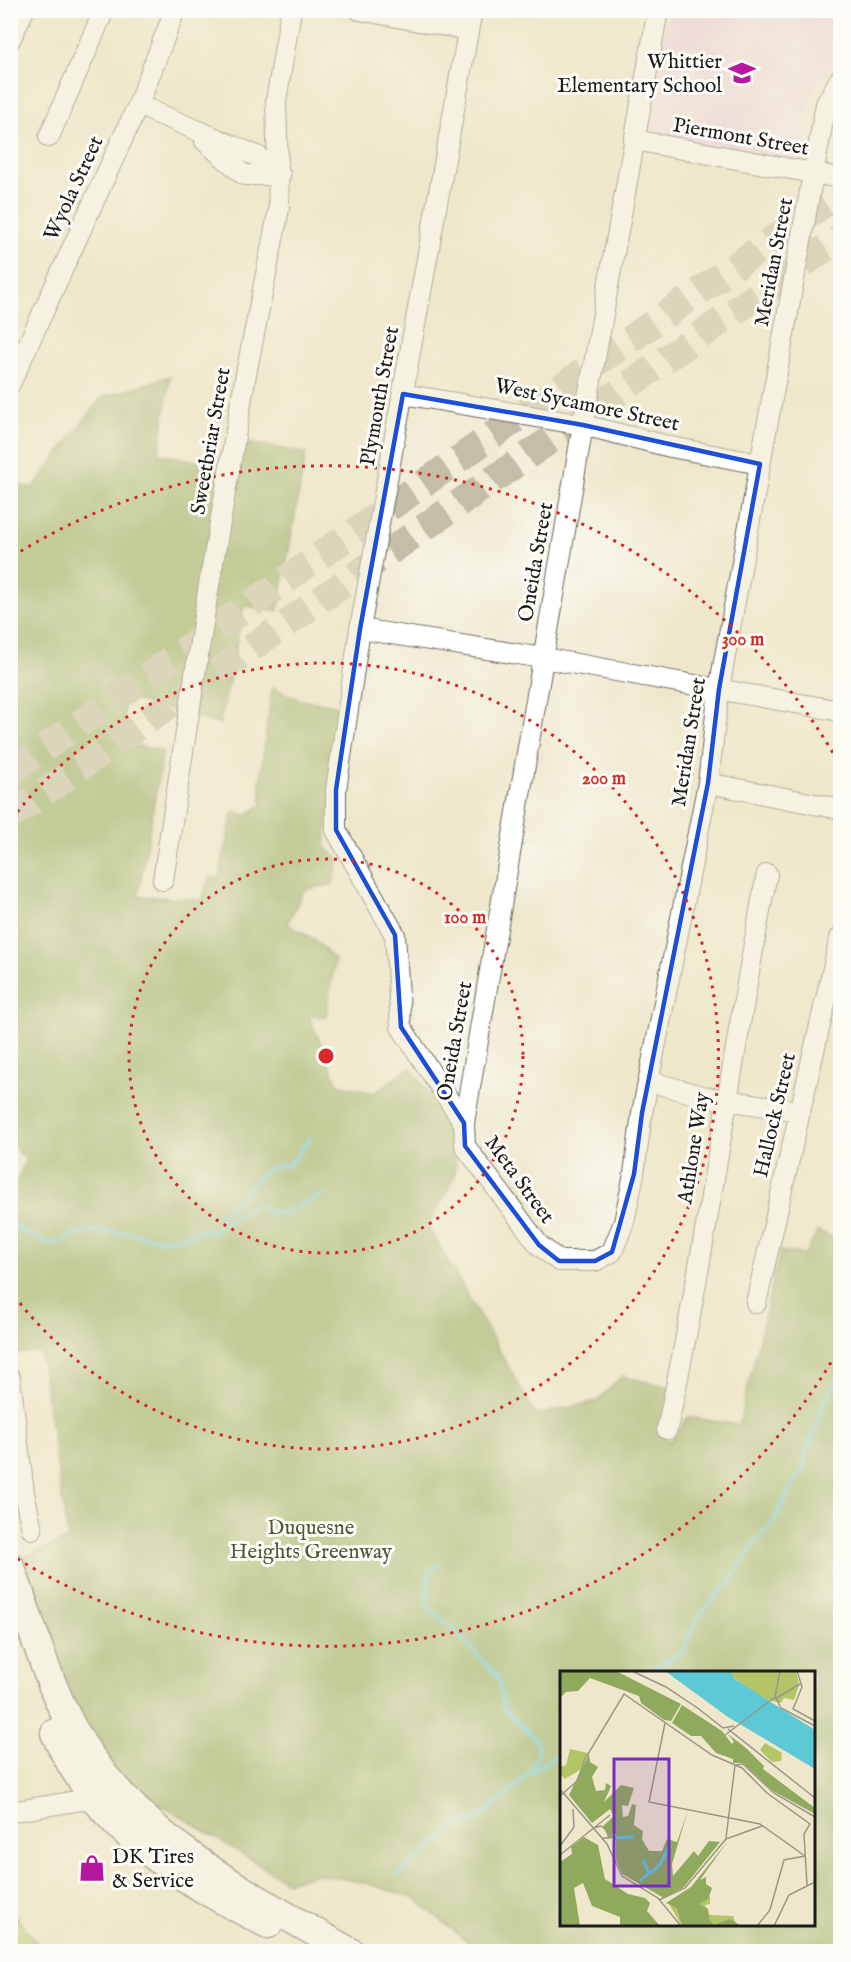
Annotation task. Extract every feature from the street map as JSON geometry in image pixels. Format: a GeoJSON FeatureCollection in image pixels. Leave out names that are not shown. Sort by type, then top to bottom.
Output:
{"type":"FeatureCollection","features":[{"type":"Feature","properties":{"kind":"highway"},"geometry":{"type":"LineString","coordinates":[[10,1566],[67,1717],[95,1763],[128,1803],[163,1836],[188,1855],[350,1952]]}},
{"type":"Feature","properties":{"kind":"highway"},"geometry":{"type":"LineString","coordinates":[[10,1613],[57,1737],[94,1798],[130,1837],[166,1867],[318,1952]]}},
{"type":"Feature","properties":{"kind":"highway"},"geometry":{"type":"LineString","coordinates":[[94,1798],[128,1803]]}},
{"type":"Feature","properties":{"kind":"street"},"geometry":{"type":"LineString","coordinates":[[10,40],[24,10]]}},
{"type":"Feature","properties":{"kind":"street"},"geometry":{"type":"LineString","coordinates":[[49,137],[104,10]]}},
{"type":"Feature","properties":{"kind":"street","name":"Wyola Street"},"geometry":{"type":"LineString","coordinates":[[10,384],[138,105],[175,10]]}},
{"type":"Feature","properties":{"kind":"street","name":"Sweetbriar Street"},"geometry":{"type":"LineString","coordinates":[[163,880],[210,579],[279,209],[276,101],[291,10]]}},
{"type":"Feature","properties":{"kind":"street"},"geometry":{"type":"LineString","coordinates":[[360,10],[468,30]]}},
{"type":"Feature","properties":{"kind":"street","name":"Plymouth Street"},"geometry":{"type":"LineString","coordinates":[[336,790],[360,629],[472,10]]}},
{"type":"Feature","properties":{"kind":"street","name":"Oneida Street"},"geometry":{"type":"LineString","coordinates":[[464,1123],[583,425],[658,10]]}},
{"type":"Feature","properties":{"kind":"street","name":"Meridan Street"},"geometry":{"type":"LineString","coordinates":[[595,1262],[612,1252],[618,1242],[634,1174],[638,1135],[648,1081],[708,783],[719,689],[826,104],[840,79]]}},
{"type":"Feature","properties":{"kind":"street"},"geometry":{"type":"LineString","coordinates":[[138,105],[259,157],[279,175]]}},
{"type":"Feature","properties":{"kind":"street","name":"Piermont Street"},"geometry":{"type":"LineString","coordinates":[[634,140],[840,178]]}},
{"type":"Feature","properties":{"kind":"street","name":"West Sycamore Street"},"geometry":{"type":"LineString","coordinates":[[403,394],[583,425],[671,447],[760,464]]}},
{"type":"Feature","properties":{"kind":"street"},"geometry":{"type":"LineString","coordinates":[[360,629],[543,658],[840,711]]}},
{"type":"Feature","properties":{"kind":"street"},"geometry":{"type":"LineString","coordinates":[[708,783],[840,808]]}},
{"type":"Feature","properties":{"kind":"street","name":"Meta Street"},"geometry":{"type":"LineString","coordinates":[[336,790],[336,830],[395,935],[401,1027],[464,1123],[465,1146],[539,1245],[559,1261],[595,1262]]}},
{"type":"Feature","properties":{"kind":"street","name":"Athlone Way"},"geometry":{"type":"LineString","coordinates":[[667,1430],[686,1342],[726,1100],[767,874]]}},
{"type":"Feature","properties":{"kind":"street","name":"Hallock Street"},"geometry":{"type":"LineString","coordinates":[[756,1303],[798,1111],[840,938]]}},
{"type":"Feature","properties":{"kind":"street"},"geometry":{"type":"LineString","coordinates":[[648,1081],[689,1094],[798,1111]]}},
{"type":"Feature","properties":{"kind":"street"},"geometry":{"type":"LineString","coordinates":[[10,1378],[17,1496],[32,1529]]}},
{"type":"Feature","properties":{"kind":"street"},"geometry":{"type":"LineString","coordinates":[[10,1812],[94,1798]]}},
{"type":"Feature","properties":{"kind":"highlighted area"},"geometry":{"type":"Polygon","coordinates":[[[403,394],[583,425],[760,464],[719,689],[708,783],[642,1113],[634,1174],[612,1252],[595,1261],[559,1261],[539,1245],[465,1146],[464,1123],[401,1027],[395,935],[336,830],[336,790],[360,629],[403,394]]]}},
{"type":"Feature","properties":{"kind":"shaded area","name":"Whittier Elementary School"},"geometry":{"type":"Polygon","coordinates":[[[669,11],[840,11],[840,52],[812,94],[801,162],[646,136],[669,11]]]}},
{"type":"Feature","properties":{"kind":"green space","name":"Duquesne Heights Greenway"},"geometry":{"type":"Polygon","coordinates":[[[170,376],[159,454],[218,465],[244,442],[306,453],[278,611],[244,606],[220,724],[124,697],[124,743],[163,751],[138,896],[202,900],[209,878],[219,878],[233,812],[246,815],[262,805],[260,780],[272,687],[300,700],[341,706],[325,847],[338,859],[333,884],[304,890],[287,924],[314,939],[335,960],[326,1017],[309,1016],[338,1084],[374,1093],[410,1067],[443,1115],[453,1142],[455,1172],[428,1226],[536,1415],[597,1401],[622,1376],[670,1387],[659,1435],[671,1441],[688,1417],[739,1425],[780,1251],[805,1254],[818,1231],[840,1241],[840,1951],[478,1951],[414,1898],[366,1883],[318,1874],[287,1882],[122,1780],[76,1708],[22,1558],[68,1539],[40,1351],[15,1354],[11,1329],[11,1187],[16,1183],[26,1159],[10,1144],[10,484],[33,488],[101,398],[170,376]]]}},
{"type":"Feature","properties":{"kind":"green space"},"geometry":{"type":"Polygon","coordinates":[[[11,1914],[14,1914],[33,1939],[48,1951],[11,1951],[11,1914]]]}},
{"type":"Feature","properties":{"kind":"waterway"},"geometry":{"type":"LineString","coordinates":[[296,1158],[310,1138]]}},
{"type":"Feature","properties":{"kind":"waterway"},"geometry":{"type":"LineString","coordinates":[[225,1223],[220,1218],[223,1212],[242,1197],[259,1177],[271,1168],[288,1166],[294,1159]]}},
{"type":"Feature","properties":{"kind":"waterway"},"geometry":{"type":"LineString","coordinates":[[316,1198],[324,1193]]}},
{"type":"Feature","properties":{"kind":"waterway"},"geometry":{"type":"LineString","coordinates":[[10,1224],[46,1243],[59,1243],[78,1233],[99,1231],[129,1233],[155,1239],[177,1239],[203,1230],[212,1232],[257,1203],[273,1213],[286,1213],[313,1199]]}},
{"type":"Feature","properties":{"kind":"waterway"},"geometry":{"type":"LineString","coordinates":[[650,1671],[685,1651],[687,1639],[702,1612],[729,1583],[758,1538],[771,1526],[794,1482],[804,1469],[805,1457],[825,1401],[840,1375]]}},
{"type":"Feature","properties":{"kind":"waterway"},"geometry":{"type":"LineString","coordinates":[[397,1876],[458,1825],[477,1819],[500,1801],[530,1773],[539,1751],[535,1739],[504,1709],[498,1677],[449,1625],[429,1609],[428,1579],[438,1564]]}},
{"type":"Feature","properties":{"kind":"waterway"},"geometry":{"type":"LineString","coordinates":[[530,1773],[560,1752]]}},
{"type":"Feature","properties":{"kind":"tunnel"},"geometry":{"type":"LineString","coordinates":[[10,772],[840,193]]}},
{"type":"Feature","properties":{"kind":"tunnel"},"geometry":{"type":"LineString","coordinates":[[10,816],[840,238]]}},
{"type":"Feature","properties":{"kind":"place","name":"Whittier Elementary School"},"geometry":{"type":"Point","coordinates":[742,73]}},
{"type":"Feature","properties":{"kind":"place","name":"DK Tires & Service"},"geometry":{"type":"Point","coordinates":[92,1868]}}]}
